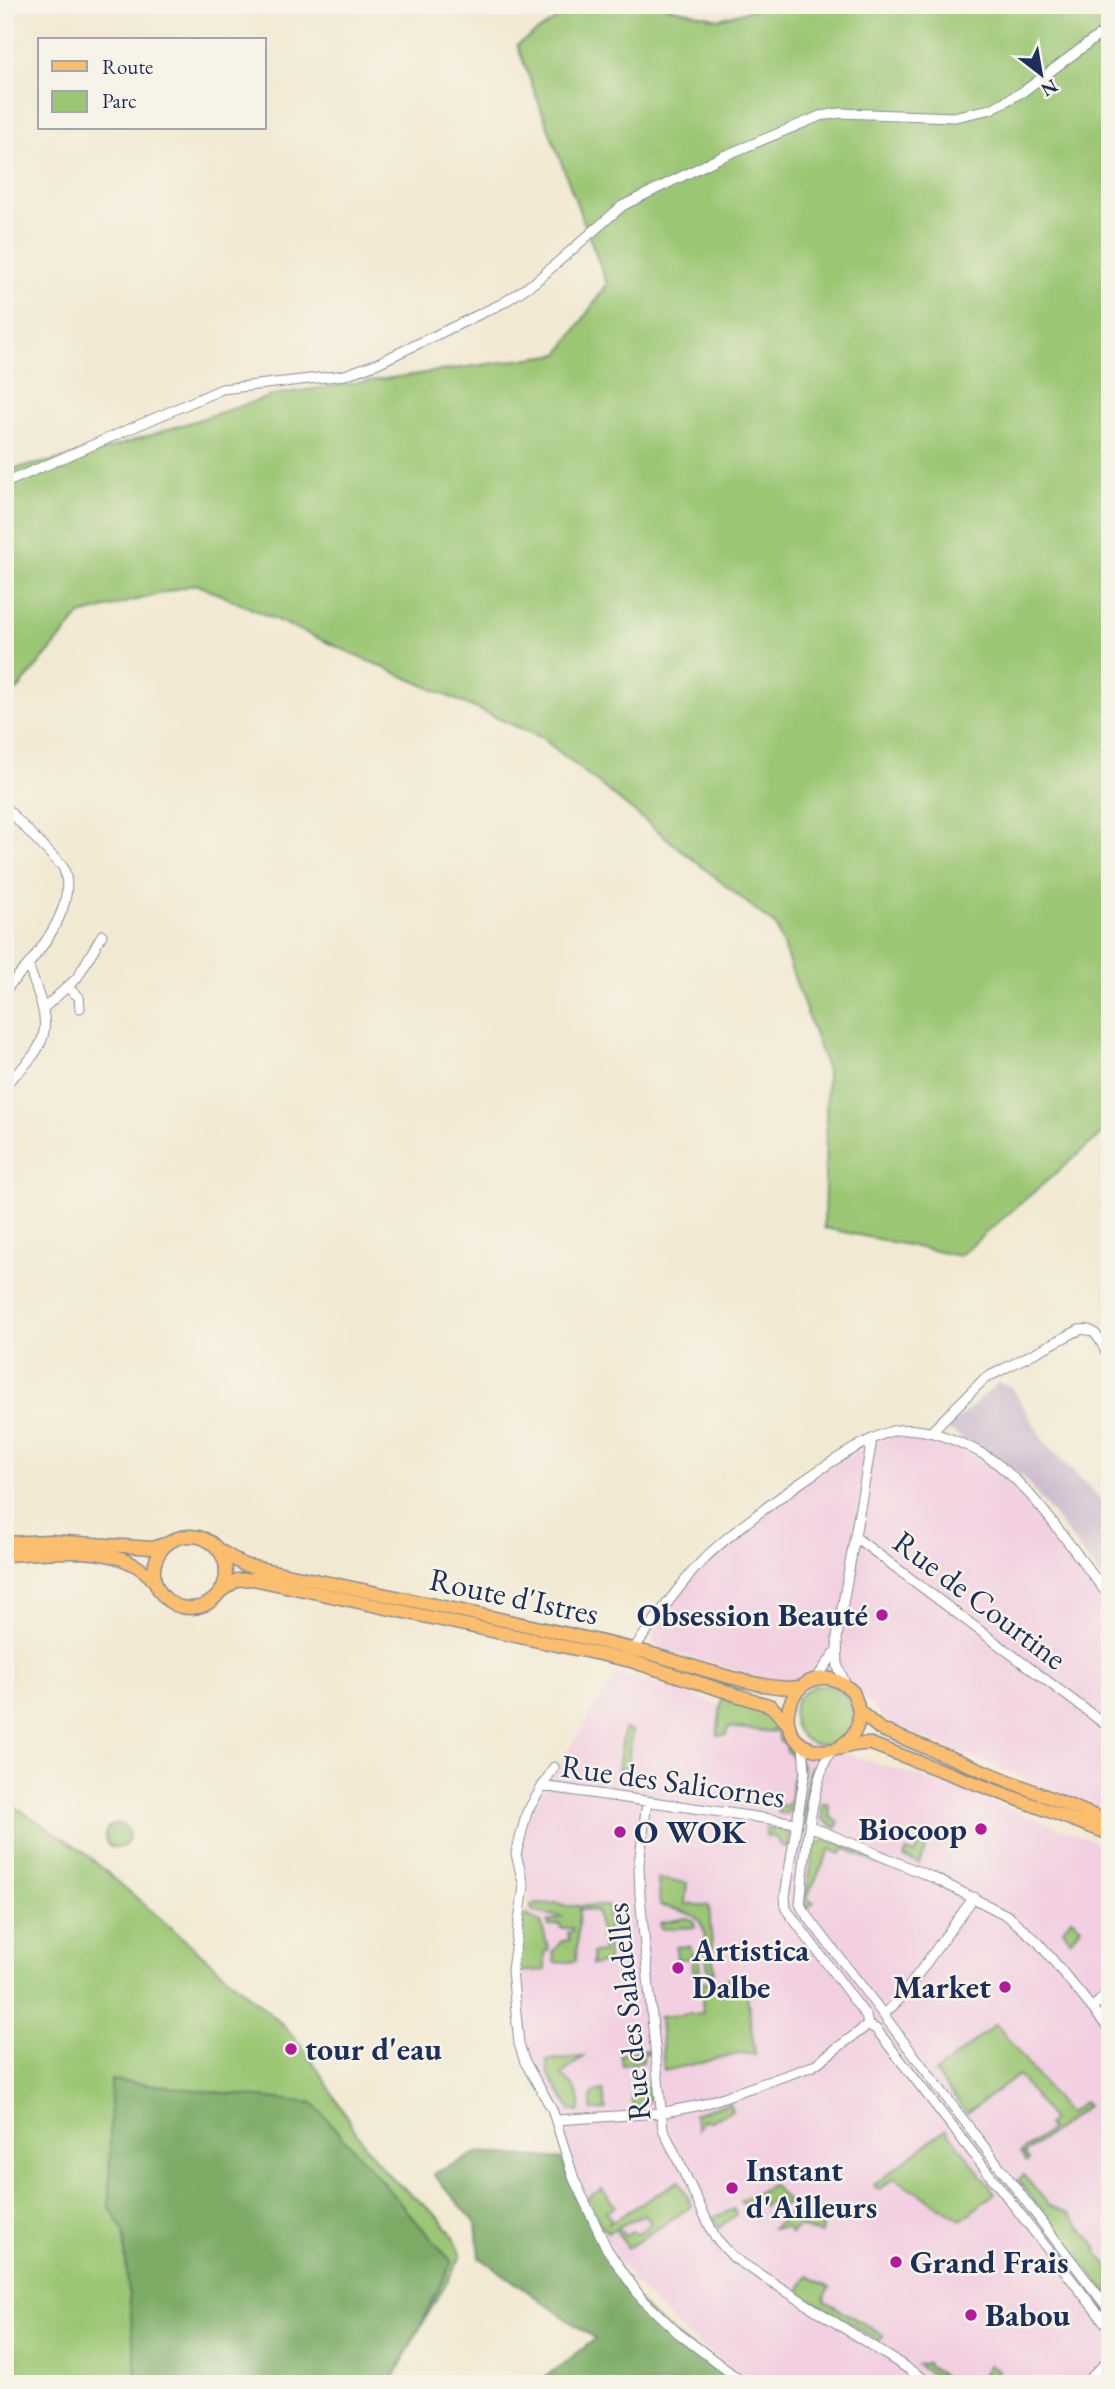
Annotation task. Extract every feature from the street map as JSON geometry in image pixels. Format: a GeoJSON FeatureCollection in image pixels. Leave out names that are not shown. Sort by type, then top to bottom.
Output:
{"type":"FeatureCollection","features":[{"type":"Feature","properties":{"kind":"main road"},"geometry":{"type":"LineString","coordinates":[[5,1543],[50,1541],[152,1548],[177,1538],[200,1536],[219,1550],[226,1563],[226,1578],[221,1591],[205,1606],[181,1608],[160,1593],[154,1581],[132,1561],[111,1556],[5,1555]]}},
{"type":"Feature","properties":{"kind":"main road"},"geometry":{"type":"LineString","coordinates":[[154,1581],[155,1561],[166,1544]]}},
{"type":"Feature","properties":{"kind":"main road","name":"Route d'Istres"},"geometry":{"type":"LineString","coordinates":[[219,1550],[244,1565],[633,1650],[779,1689],[799,1687]]}},
{"type":"Feature","properties":{"kind":"main road","name":"Route d'Istres"},"geometry":{"type":"LineString","coordinates":[[221,1591],[237,1580],[253,1579],[631,1661],[771,1706],[789,1726]]}},
{"type":"Feature","properties":{"kind":"main road"},"geometry":{"type":"LineString","coordinates":[[836,1748],[856,1731],[859,1711],[852,1692],[846,1685],[832,1679],[816,1679],[799,1687],[788,1709],[789,1726],[803,1744],[812,1749],[836,1748],[860,1743],[881,1747],[1110,1834]]}},
{"type":"Feature","properties":{"kind":"main road"},"geometry":{"type":"LineString","coordinates":[[859,1711],[880,1729],[1110,1822]]}},
{"type":"Feature","properties":{"kind":"street"},"geometry":{"type":"LineString","coordinates":[[5,483],[211,394],[273,381],[345,374],[378,363],[503,303],[535,282],[622,206],[719,158],[820,116],[840,113],[954,117],[991,109],[1024,91],[1110,27]]}},
{"type":"Feature","properties":{"kind":"street"},"geometry":{"type":"LineString","coordinates":[[5,807],[63,867],[68,879],[68,893],[61,913],[28,965],[5,990]]}},
{"type":"Feature","properties":{"kind":"street"},"geometry":{"type":"LineString","coordinates":[[44,1008],[68,988],[88,964],[102,935]]}},
{"type":"Feature","properties":{"kind":"street"},"geometry":{"type":"LineString","coordinates":[[5,1084],[36,1052],[43,1040],[44,1008],[28,965]]}},
{"type":"Feature","properties":{"kind":"street"},"geometry":{"type":"LineString","coordinates":[[68,988],[79,997],[80,1008]]}},
{"type":"Feature","properties":{"kind":"street"},"geometry":{"type":"LineString","coordinates":[[931,1432],[984,1379],[1079,1330],[1087,1328],[1097,1333],[1110,1358]]}},
{"type":"Feature","properties":{"kind":"street"},"geometry":{"type":"LineString","coordinates":[[633,1650],[668,1602],[712,1553],[760,1512],[832,1462],[897,1430],[931,1432],[980,1452],[1008,1472],[1110,1597]]}},
{"type":"Feature","properties":{"kind":"street"},"geometry":{"type":"LineString","coordinates":[[846,1685],[836,1651],[872,1440]]}},
{"type":"Feature","properties":{"kind":"street","name":"Rue de Courtine"},"geometry":{"type":"LineString","coordinates":[[855,1537],[1110,1728]]}},
{"type":"Feature","properties":{"kind":"street"},"geometry":{"type":"LineString","coordinates":[[816,1679],[836,1651]]}},
{"type":"Feature","properties":{"kind":"street"},"geometry":{"type":"LineString","coordinates":[[803,1744],[805,1772],[785,1896],[786,1909],[870,2023],[1110,2329]]}},
{"type":"Feature","properties":{"kind":"street"},"geometry":{"type":"LineString","coordinates":[[836,1748],[825,1759],[810,1826],[800,1904],[1110,2311]]}},
{"type":"Feature","properties":{"kind":"street"},"geometry":{"type":"LineString","coordinates":[[554,1767],[527,1812],[516,1854],[524,1886],[524,1900],[513,1946],[512,1970],[519,2044],[557,2120],[574,2179],[607,2249],[641,2298],[678,2333],[745,2384]]}},
{"type":"Feature","properties":{"kind":"street","name":"Rue des Salicornes"},"geometry":{"type":"LineString","coordinates":[[542,1786],[797,1823]]}},
{"type":"Feature","properties":{"kind":"street","name":"Rue des Saladelles"},"geometry":{"type":"LineString","coordinates":[[647,1802],[639,1875],[660,2113],[663,2129],[715,2237],[734,2258],[932,2384]]}},
{"type":"Feature","properties":{"kind":"street"},"geometry":{"type":"LineString","coordinates":[[810,1826],[852,1842],[1008,1916],[1038,1942],[1110,2030]]}},
{"type":"Feature","properties":{"kind":"street"},"geometry":{"type":"LineString","coordinates":[[557,2120],[660,2113],[701,2105],[813,2066],[900,1999],[974,1898]]}},
{"type":"Feature","properties":{"kind":"street"},"geometry":{"type":"LineString","coordinates":[[1092,2008],[1110,1991]]}},
{"type":"Feature","properties":{"kind":"street"},"geometry":{"type":"LineString","coordinates":[[870,2023],[881,2027],[883,2013]]}},
{"type":"Feature","properties":{"kind":"street"},"geometry":{"type":"LineString","coordinates":[[1085,2384],[1110,2358]]}},
{"type":"Feature","properties":{"kind":"shaded area"},"geometry":{"type":"Polygon","coordinates":[[[999,1382],[1012,1387],[1044,1441],[1110,1509],[1110,1588],[1021,1474],[947,1429],[999,1382]]]}},
{"type":"Feature","properties":{"kind":"shaded area"},"geometry":{"type":"Polygon","coordinates":[[[898,1435],[952,1447],[979,1459],[1005,1477],[1028,1501],[1110,1602],[1110,1814],[889,1724],[839,1672],[779,1683],[655,1647],[652,1629],[704,1563],[751,1521],[816,1476],[872,1443],[898,1435]]]}},
{"type":"Feature","properties":{"kind":"shaded area"},"geometry":{"type":"Polygon","coordinates":[[[617,1673],[760,1717],[780,1737],[852,1755],[961,1790],[1110,1847],[1110,2384],[749,2384],[680,2330],[634,2283],[606,2239],[577,2178],[559,2111],[523,2041],[515,1964],[529,1908],[529,1894],[520,1856],[529,1813],[617,1673]]]}},
{"type":"Feature","properties":{"kind":"green space"},"geometry":{"type":"Polygon","coordinates":[[[578,5],[658,5],[719,19],[769,5],[1110,5],[1110,1134],[1105,1131],[959,1256],[824,1228],[827,1070],[776,926],[542,738],[196,584],[80,615],[5,705],[5,470],[95,453],[278,394],[559,354],[607,284],[517,45],[578,5]]]}},
{"type":"Feature","properties":{"kind":"green space"},"geometry":{"type":"Polygon","coordinates":[[[817,1685],[829,1685],[848,1698],[853,1715],[851,1727],[840,1740],[829,1745],[817,1745],[798,1732],[793,1721],[793,1709],[806,1690],[817,1685]]]}},
{"type":"Feature","properties":{"kind":"green space"},"geometry":{"type":"Polygon","coordinates":[[[722,1698],[772,1716],[774,1732],[728,1727],[727,1735],[717,1735],[722,1698]]]}},
{"type":"Feature","properties":{"kind":"green space"},"geometry":{"type":"Polygon","coordinates":[[[773,1717],[803,1767],[797,1805],[786,1814],[778,1813],[779,1805],[786,1806],[790,1802],[796,1761],[786,1750],[787,1744],[780,1742],[773,1717]]]}},
{"type":"Feature","properties":{"kind":"green space"},"geometry":{"type":"Polygon","coordinates":[[[624,1729],[632,1731],[627,1770],[618,1769],[624,1729]]]}},
{"type":"Feature","properties":{"kind":"green space"},"geometry":{"type":"Polygon","coordinates":[[[810,1767],[815,1768],[805,1826],[800,1824],[810,1767]]]}},
{"type":"Feature","properties":{"kind":"green space"},"geometry":{"type":"Polygon","coordinates":[[[5,1800],[80,1849],[282,2024],[310,2058],[370,2153],[395,2181],[429,2209],[449,2230],[461,2257],[388,2384],[5,2384],[5,1800]]]}},
{"type":"Feature","properties":{"kind":"green space"},"geometry":{"type":"Polygon","coordinates":[[[822,1803],[828,1804],[831,1817],[839,1822],[836,1828],[822,1819],[822,1803]]]}},
{"type":"Feature","properties":{"kind":"green space"},"geometry":{"type":"Polygon","coordinates":[[[117,1824],[126,1827],[129,1836],[126,1845],[117,1848],[108,1845],[105,1836],[108,1827],[117,1824]]]}},
{"type":"Feature","properties":{"kind":"green space"},"geometry":{"type":"Polygon","coordinates":[[[774,1826],[790,1834],[788,1847],[782,1846],[775,1837],[766,1836],[766,1827],[772,1831],[774,1826]]]}},
{"type":"Feature","properties":{"kind":"green space"},"geometry":{"type":"Polygon","coordinates":[[[828,1839],[887,1862],[887,1868],[845,1848],[841,1854],[830,1849],[807,1898],[814,1903],[807,1908],[805,1898],[815,1845],[828,1839]]]}},
{"type":"Feature","properties":{"kind":"green space"},"geometry":{"type":"Polygon","coordinates":[[[922,1839],[929,1841],[919,1864],[904,1857],[907,1851],[915,1854],[922,1839]]]}},
{"type":"Feature","properties":{"kind":"green space"},"geometry":{"type":"Polygon","coordinates":[[[658,1879],[687,1883],[685,1904],[709,1906],[714,1972],[708,1972],[702,1925],[689,1913],[660,1906],[658,1879]]]}},
{"type":"Feature","properties":{"kind":"green space"},"geometry":{"type":"Polygon","coordinates":[[[556,1903],[563,1906],[608,1906],[608,1962],[592,1965],[592,1953],[603,1952],[597,1911],[579,1909],[576,1961],[555,1963],[553,1951],[562,1941],[569,1940],[568,1932],[572,1932],[572,1928],[561,1928],[560,1924],[549,1926],[548,1922],[561,1917],[534,1912],[531,1905],[556,1903]]]}},
{"type":"Feature","properties":{"kind":"green space"},"geometry":{"type":"Polygon","coordinates":[[[525,1914],[541,1923],[549,1950],[545,1951],[545,1970],[516,1972],[525,1914]]]}},
{"type":"Feature","properties":{"kind":"green space"},"geometry":{"type":"Polygon","coordinates":[[[687,1918],[694,1921],[695,1927],[661,1929],[660,1923],[687,1918]]]}},
{"type":"Feature","properties":{"kind":"green space"},"geometry":{"type":"Polygon","coordinates":[[[1071,1919],[1081,1927],[1070,1940],[1063,1929],[1071,1919]]]}},
{"type":"Feature","properties":{"kind":"green space"},"geometry":{"type":"Polygon","coordinates":[[[690,1946],[692,1954],[699,1955],[700,1976],[694,1976],[692,1958],[677,1959],[676,1947],[690,1946]]]}},
{"type":"Feature","properties":{"kind":"green space"},"geometry":{"type":"Polygon","coordinates":[[[744,1973],[755,2055],[743,2053],[664,2071],[660,2017],[703,2013],[701,1982],[722,1981],[744,1973]]]}},
{"type":"Feature","properties":{"kind":"green space"},"geometry":{"type":"Polygon","coordinates":[[[996,2024],[1068,2114],[1084,2102],[1087,2106],[1024,2154],[1029,2160],[1027,2162],[1020,2153],[1050,2130],[1047,2125],[1053,2121],[1018,2075],[967,2113],[935,2073],[996,2024]]]}},
{"type":"Feature","properties":{"kind":"green space"},"geometry":{"type":"Polygon","coordinates":[[[650,2050],[650,2053],[643,2054],[643,2062],[622,2065],[620,2054],[650,2050]]]}},
{"type":"Feature","properties":{"kind":"green space"},"geometry":{"type":"Polygon","coordinates":[[[583,2057],[561,2075],[576,2091],[580,2101],[579,2112],[572,2111],[548,2074],[547,2060],[583,2057]]]}},
{"type":"Feature","properties":{"kind":"green space"},"geometry":{"type":"Polygon","coordinates":[[[111,2080],[313,2103],[452,2262],[391,2384],[137,2384],[123,2230],[109,2207],[111,2080]]]}},
{"type":"Feature","properties":{"kind":"green space"},"geometry":{"type":"Polygon","coordinates":[[[653,2086],[647,2102],[633,2108],[631,2096],[637,2095],[637,2087],[653,2086]]]}},
{"type":"Feature","properties":{"kind":"green space"},"geometry":{"type":"Polygon","coordinates":[[[603,2091],[606,2110],[591,2111],[591,2097],[595,2092],[603,2091]]]}},
{"type":"Feature","properties":{"kind":"green space"},"geometry":{"type":"Polygon","coordinates":[[[729,2103],[732,2111],[711,2121],[703,2120],[698,2129],[694,2114],[729,2103]]]}},
{"type":"Feature","properties":{"kind":"green space"},"geometry":{"type":"Polygon","coordinates":[[[946,2129],[995,2193],[961,2220],[894,2178],[879,2190],[874,2185],[946,2129]]]}},
{"type":"Feature","properties":{"kind":"green space"},"geometry":{"type":"Polygon","coordinates":[[[479,2152],[562,2159],[601,2244],[631,2292],[665,2326],[729,2376],[721,2384],[537,2384],[595,2339],[479,2257],[476,2223],[433,2174],[479,2152]]]}},
{"type":"Feature","properties":{"kind":"green space"},"geometry":{"type":"Polygon","coordinates":[[[1023,2175],[1049,2205],[1070,2214],[1098,2249],[1096,2251],[1110,2269],[1109,2296],[1018,2180],[1023,2175]]]}},
{"type":"Feature","properties":{"kind":"green space"},"geometry":{"type":"Polygon","coordinates":[[[679,2181],[692,2206],[628,2248],[615,2229],[608,2232],[601,2227],[587,2198],[602,2189],[615,2206],[606,2211],[611,2220],[606,2225],[679,2181]],[[645,2214],[618,2227],[625,2236],[632,2232],[639,2234],[651,2223],[645,2214]]]}},
{"type":"Feature","properties":{"kind":"green space"},"geometry":{"type":"Polygon","coordinates":[[[772,2185],[789,2202],[784,2206],[776,2197],[764,2206],[757,2198],[745,2206],[740,2201],[772,2185]]]}},
{"type":"Feature","properties":{"kind":"green space"},"geometry":{"type":"Polygon","coordinates":[[[734,2209],[736,2215],[719,2228],[713,2218],[734,2209]]]}},
{"type":"Feature","properties":{"kind":"green space"},"geometry":{"type":"Polygon","coordinates":[[[795,2210],[822,2227],[821,2234],[798,2226],[791,2234],[787,2228],[772,2229],[795,2210]]]}},
{"type":"Feature","properties":{"kind":"green space"},"geometry":{"type":"Polygon","coordinates":[[[808,2276],[830,2288],[825,2297],[826,2301],[884,2336],[879,2341],[798,2292],[808,2276]]]}},
{"type":"Feature","properties":{"kind":"green space"},"geometry":{"type":"Polygon","coordinates":[[[927,2363],[929,2367],[957,2384],[947,2384],[917,2365],[927,2363]]]}},
{"type":"Feature","properties":{"kind":"green space"},"geometry":{"type":"Polygon","coordinates":[[[989,2365],[999,2370],[991,2384],[977,2384],[989,2365]]]}},
{"type":"Feature","properties":{"kind":"place","name":"Obsession Beauté"},"geometry":{"type":"Point","coordinates":[882,1615]}},
{"type":"Feature","properties":{"kind":"place","name":"Biocoop"},"geometry":{"type":"Point","coordinates":[981,1829]}},
{"type":"Feature","properties":{"kind":"place","name":"O WOK"},"geometry":{"type":"Point","coordinates":[620,1832]}},
{"type":"Feature","properties":{"kind":"place","name":"Artistica Dalbe"},"geometry":{"type":"Point","coordinates":[678,1968]}},
{"type":"Feature","properties":{"kind":"place","name":"Market"},"geometry":{"type":"Point","coordinates":[1005,1987]}},
{"type":"Feature","properties":{"kind":"place","name":"tour d'eau"},"geometry":{"type":"Point","coordinates":[291,2049]}},
{"type":"Feature","properties":{"kind":"place","name":"Instant d'Ailleurs"},"geometry":{"type":"Point","coordinates":[732,2188]}},
{"type":"Feature","properties":{"kind":"place","name":"Grand Frais"},"geometry":{"type":"Point","coordinates":[896,2262]}},
{"type":"Feature","properties":{"kind":"place","name":"Babou"},"geometry":{"type":"Point","coordinates":[971,2315]}}]}
